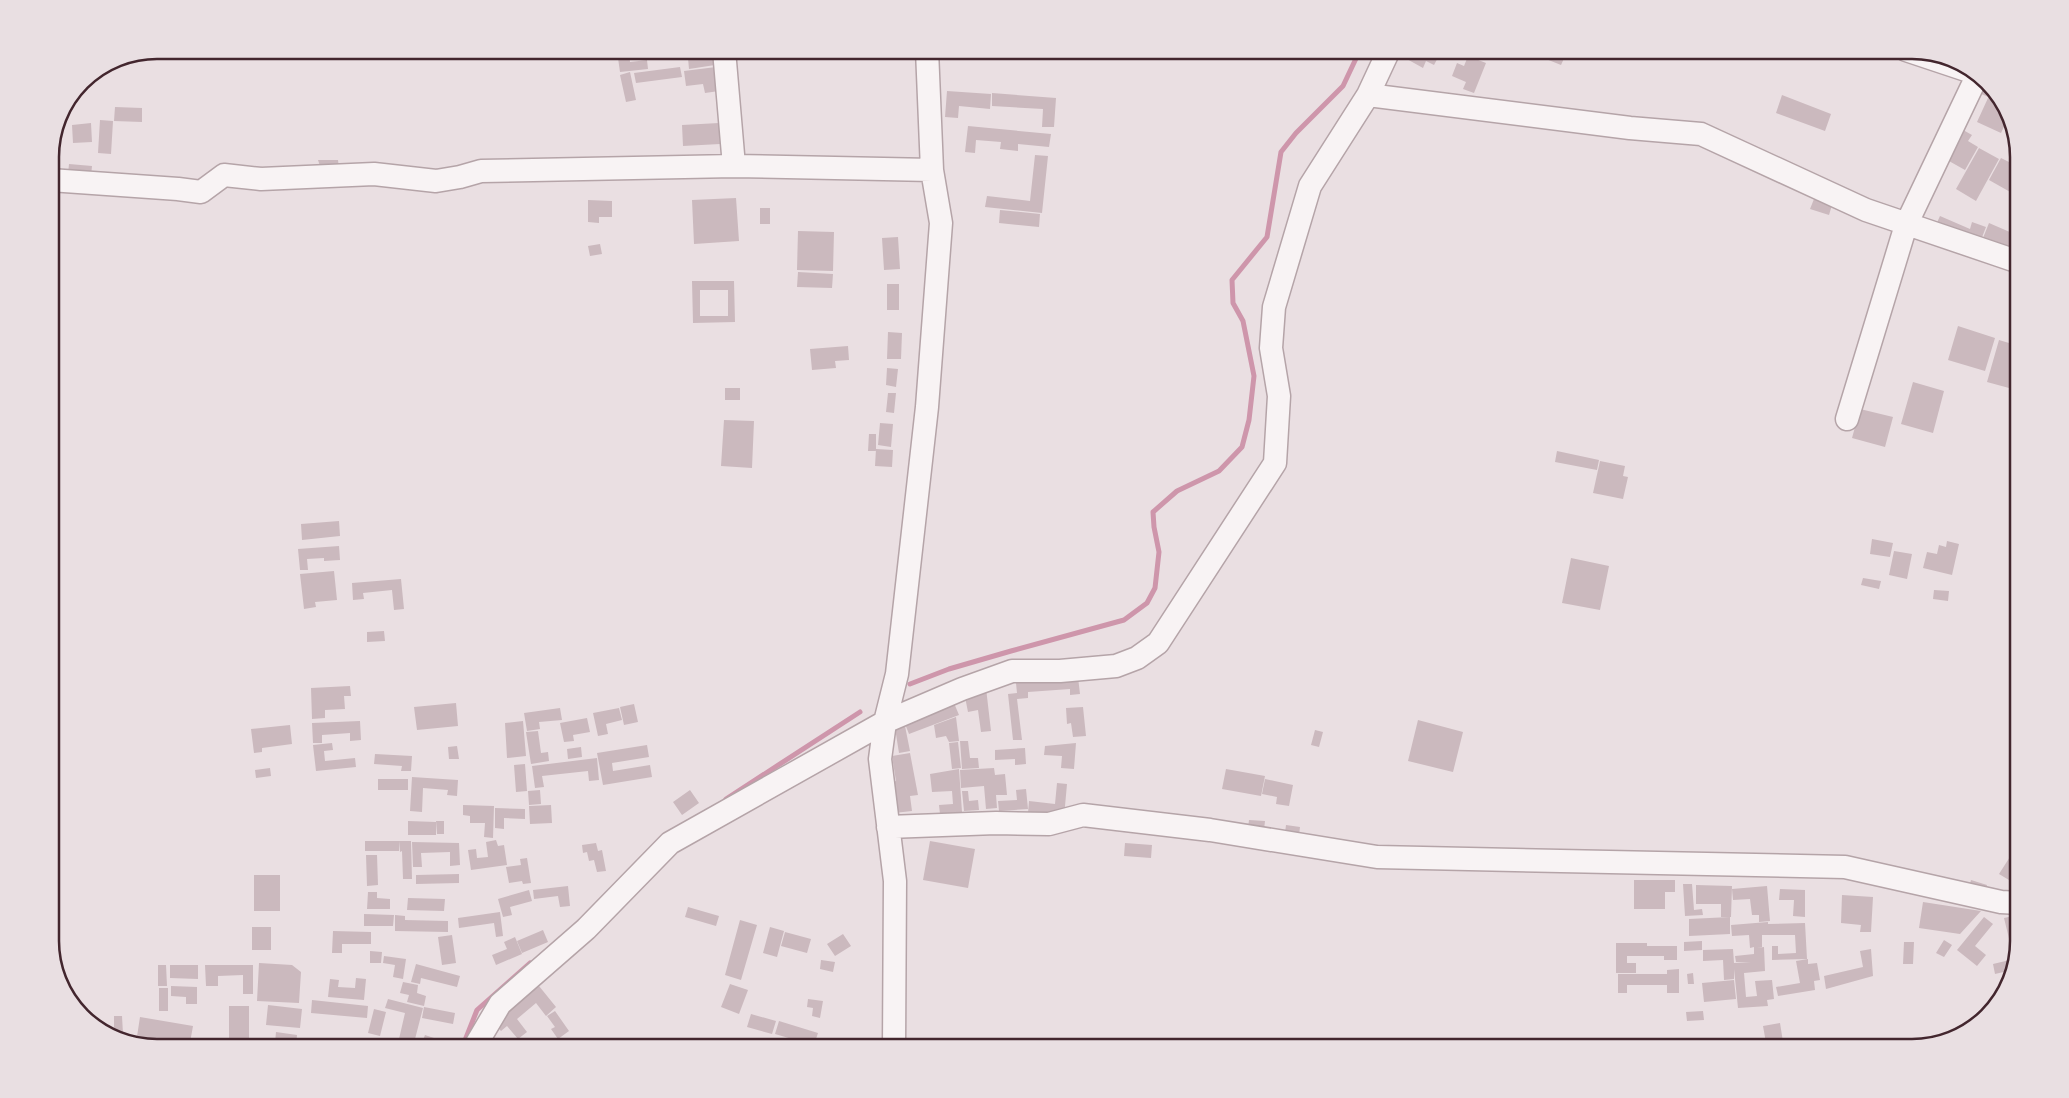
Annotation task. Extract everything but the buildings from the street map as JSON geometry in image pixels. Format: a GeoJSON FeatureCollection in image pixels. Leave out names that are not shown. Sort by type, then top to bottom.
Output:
{"type":"FeatureCollection","features":[{"type":"Feature","properties":{"kind":"street"},"geometry":{"type":"LineString","coordinates":[[725,59],[734,166]]}},
{"type":"Feature","properties":{"kind":"street"},"geometry":{"type":"LineString","coordinates":[[894,1039],[895,881],[880,759],[885,722],[897,674],[927,407],[941,223],[932,170],[927,59]]}},
{"type":"Feature","properties":{"kind":"street"},"geometry":{"type":"LineString","coordinates":[[479,1039],[500,1004],[586,929],[670,843],[885,722],[962,690],[1012,671],[1060,671],[1116,666],[1137,658],[1158,642],[1275,463],[1280,396],[1271,348],[1274,307],[1310,186],[1368,95],[1385,59]]}},
{"type":"Feature","properties":{"kind":"street"},"geometry":{"type":"LineString","coordinates":[[1848,419],[1906,225],[1974,81]]}},
{"type":"Feature","properties":{"kind":"street"},"geometry":{"type":"LineString","coordinates":[[1368,95],[1630,128],[1701,134],[1866,210],[2010,259]]}},
{"type":"Feature","properties":{"kind":"street"},"geometry":{"type":"LineString","coordinates":[[59,181],[201,192],[224,175],[261,179],[374,174],[436,181],[481,171],[734,166],[932,170]]}},
{"type":"Feature","properties":{"kind":"street"},"geometry":{"type":"LineString","coordinates":[[888,827],[996,823],[1049,824],[1083,815],[1210,830],[1378,857],[1846,867],[2010,902]]}},
{"type":"Feature","properties":{"kind":"waterway"},"geometry":{"type":"LineString","coordinates":[[910,684],[949,669],[1124,620],[1147,603],[1155,588],[1159,552],[1153,512],[1177,491],[1219,471],[1242,447],[1249,420],[1254,376],[1243,321],[1233,303],[1232,280],[1267,237],[1281,152],[1296,133],[1343,86],[1356,59]]}},
{"type":"Feature","properties":{"kind":"waterway"},"geometry":{"type":"LineString","coordinates":[[726,799],[860,712]]}},
{"type":"Feature","properties":{"kind":"waterway"},"geometry":{"type":"LineString","coordinates":[[466,1039],[477,1010],[530,963]]}}]}
